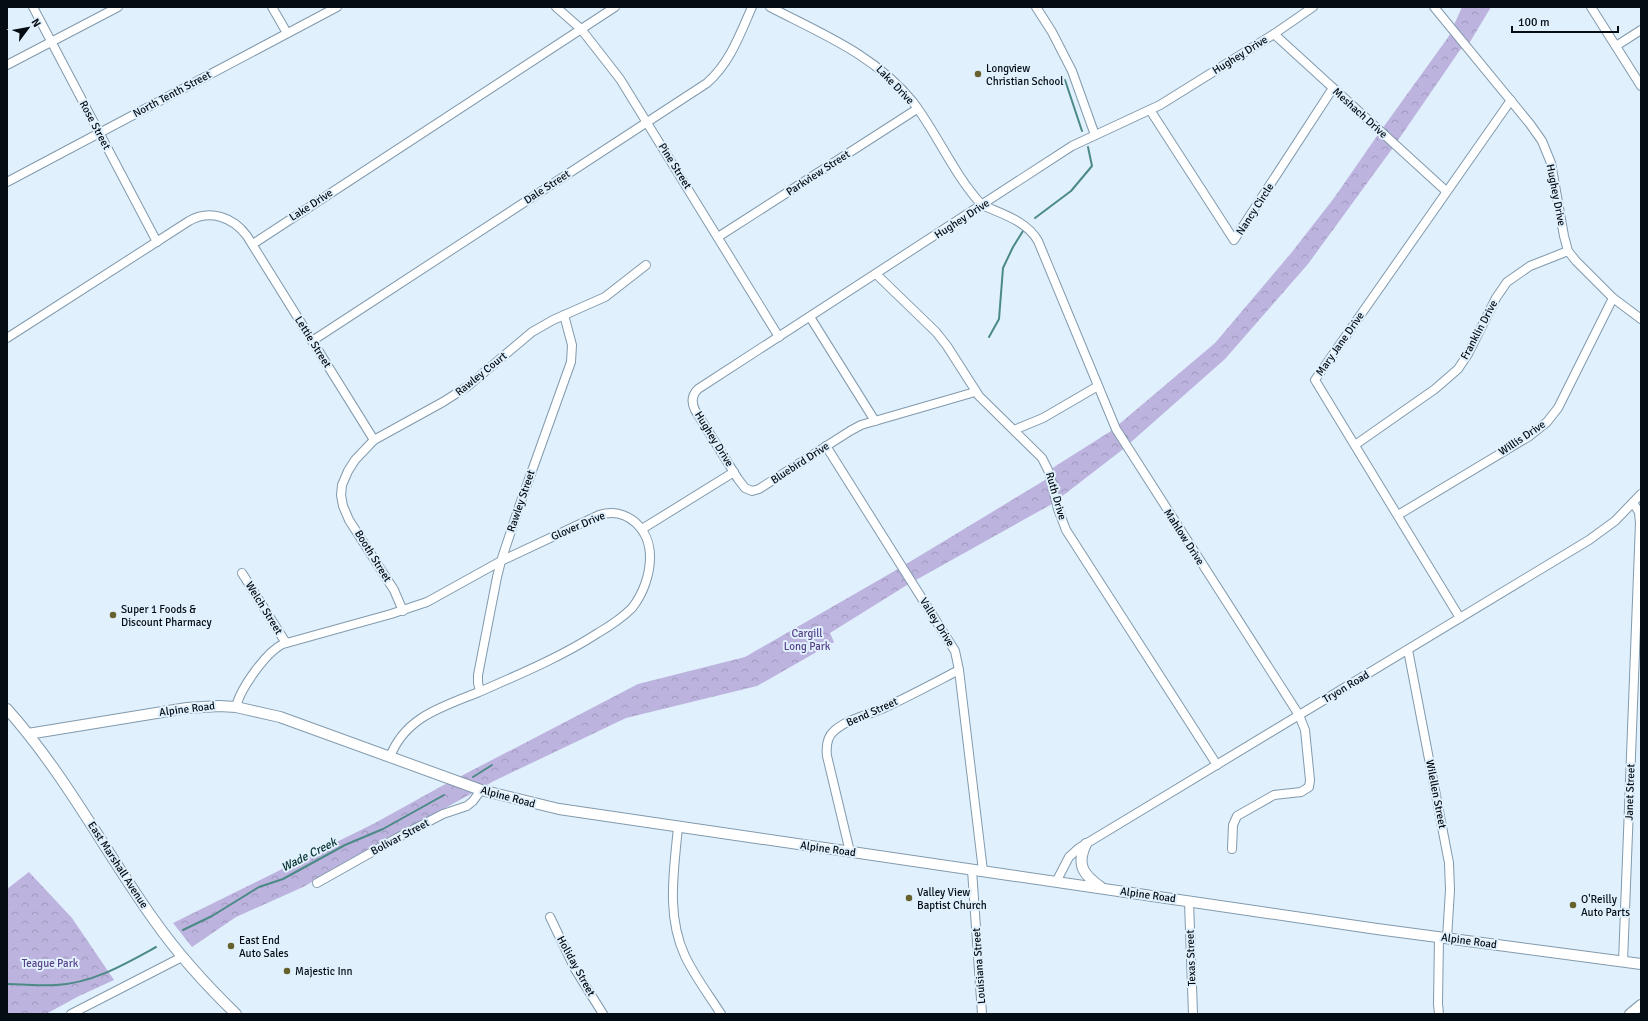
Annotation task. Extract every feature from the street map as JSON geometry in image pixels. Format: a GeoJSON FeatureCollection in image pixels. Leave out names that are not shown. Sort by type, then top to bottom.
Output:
{"type":"FeatureCollection","features":[{"type":"Feature","properties":{"kind":"main road","name":"Alpine Road"},"geometry":{"type":"LineString","coordinates":[[28,734],[187,708],[214,706],[236,707],[280,717],[481,790],[547,807],[1189,902],[1641,964]]}},
{"type":"Feature","properties":{"kind":"main road","name":"East Marshall Avenue"},"geometry":{"type":"LineString","coordinates":[[7,709],[28,734],[65,784],[149,912],[182,957],[236,1014]]}},
{"type":"Feature","properties":{"kind":"main road"},"geometry":{"type":"LineString","coordinates":[[1086,844],[1081,858],[1082,866],[1085,873],[1092,881],[1104,889]]}},
{"type":"Feature","properties":{"kind":"main road"},"geometry":{"type":"LineString","coordinates":[[1630,1014],[1641,1005]]}},
{"type":"Feature","properties":{"kind":"street","name":"Rose Street"},"geometry":{"type":"LineString","coordinates":[[33,7],[157,242]]}},
{"type":"Feature","properties":{"kind":"street"},"geometry":{"type":"LineString","coordinates":[[7,65],[118,7]]}},
{"type":"Feature","properties":{"kind":"street"},"geometry":{"type":"LineString","coordinates":[[272,7],[287,33]]}},
{"type":"Feature","properties":{"kind":"street","name":"North Tenth Street"},"geometry":{"type":"LineString","coordinates":[[7,182],[336,7]]}},
{"type":"Feature","properties":{"kind":"street","name":"Pine Street"},"geometry":{"type":"LineString","coordinates":[[556,7],[581,29],[618,76],[779,337]]}},
{"type":"Feature","properties":{"kind":"street","name":"Lake Drive"},"geometry":{"type":"LineString","coordinates":[[253,244],[615,7]]}},
{"type":"Feature","properties":{"kind":"street","name":"Dale Street"},"geometry":{"type":"LineString","coordinates":[[312,341],[703,86],[718,72],[730,55],[752,7]]}},
{"type":"Feature","properties":{"kind":"street","name":"Lake Drive"},"geometry":{"type":"LineString","coordinates":[[770,7],[864,56],[893,80],[917,108],[967,187],[982,205]]}},
{"type":"Feature","properties":{"kind":"street"},"geometry":{"type":"LineString","coordinates":[[1036,7],[1056,38],[1072,71],[1095,135]]}},
{"type":"Feature","properties":{"kind":"street","name":"Hughey Drive"},"geometry":{"type":"LineString","coordinates":[[734,472],[692,404],[693,398],[698,389],[1069,148],[1150,110],[1274,34],[1313,7]]}},
{"type":"Feature","properties":{"kind":"street","name":"Hughey Drive"},"geometry":{"type":"LineString","coordinates":[[1434,7],[1538,134],[1549,157],[1568,251],[1613,298],[1641,319]]}},
{"type":"Feature","properties":{"kind":"street"},"geometry":{"type":"LineString","coordinates":[[1591,7],[1641,86]]}},
{"type":"Feature","properties":{"kind":"street"},"geometry":{"type":"LineString","coordinates":[[1616,46],[1641,30]]}},
{"type":"Feature","properties":{"kind":"street","name":"Meshach Drive"},"geometry":{"type":"LineString","coordinates":[[1274,34],[1446,191]]}},
{"type":"Feature","properties":{"kind":"street","name":"Nancy Circle"},"geometry":{"type":"LineString","coordinates":[[1150,110],[1234,240],[1333,88]]}},
{"type":"Feature","properties":{"kind":"street","name":"Mary Jane Drive"},"geometry":{"type":"LineString","coordinates":[[1460,618],[1316,380],[1446,191],[1511,100]]}},
{"type":"Feature","properties":{"kind":"street","name":"Parkview Street"},"geometry":{"type":"LineString","coordinates":[[718,237],[917,108]]}},
{"type":"Feature","properties":{"kind":"street","name":"Mahlow Drive"},"geometry":{"type":"LineString","coordinates":[[982,205],[1024,225],[1036,237],[1112,422],[1299,715],[1305,730],[1310,780],[1309,787],[1301,792],[1274,795],[1237,816],[1233,825],[1232,849]]}},
{"type":"Feature","properties":{"kind":"street"},"geometry":{"type":"LineString","coordinates":[[7,338],[193,219],[214,215],[226,218],[236,223],[253,244]]}},
{"type":"Feature","properties":{"kind":"street","name":"Lettie Street"},"geometry":{"type":"LineString","coordinates":[[253,244],[374,440]]}},
{"type":"Feature","properties":{"kind":"street","name":"Franklin Drive"},"geometry":{"type":"LineString","coordinates":[[1355,445],[1435,389],[1458,369],[1468,354],[1493,305],[1507,282],[1530,266],[1568,251]]}},
{"type":"Feature","properties":{"kind":"street","name":"Rawley Court"},"geometry":{"type":"LineString","coordinates":[[342,502],[342,484],[348,471],[362,451],[374,440],[464,390],[480,378],[528,334],[550,322],[605,298],[646,265]]}},
{"type":"Feature","properties":{"kind":"street","name":"Ruth Drive"},"geometry":{"type":"LineString","coordinates":[[876,274],[942,339],[975,392],[1042,458],[1049,472],[1058,509],[1066,530],[1217,765]]}},
{"type":"Feature","properties":{"kind":"street","name":"Willis Drive"},"geometry":{"type":"LineString","coordinates":[[1398,515],[1528,437],[1547,422],[1562,402],[1613,298]]}},
{"type":"Feature","properties":{"kind":"street","name":"Rawley Street"},"geometry":{"type":"LineString","coordinates":[[480,691],[478,675],[501,561],[571,362],[571,340],[564,316]]}},
{"type":"Feature","properties":{"kind":"street"},"geometry":{"type":"LineString","coordinates":[[810,317],[875,421]]}},
{"type":"Feature","properties":{"kind":"street"},"geometry":{"type":"LineString","coordinates":[[1014,430],[1043,418],[1098,386]]}},
{"type":"Feature","properties":{"kind":"street","name":"Bluebird Drive"},"geometry":{"type":"LineString","coordinates":[[734,472],[745,488],[750,491],[754,491],[850,431],[875,421],[975,392]]}},
{"type":"Feature","properties":{"kind":"street","name":"Valley Drive"},"geometry":{"type":"LineString","coordinates":[[826,446],[951,644],[956,656],[959,670],[978,870]]}},
{"type":"Feature","properties":{"kind":"street"},"geometry":{"type":"LineString","coordinates":[[390,757],[398,739],[419,719],[439,708],[569,651],[627,613],[642,592],[648,572],[649,548],[647,538],[642,529],[734,472]]}},
{"type":"Feature","properties":{"kind":"street","name":"Tryon Road"},"geometry":{"type":"LineString","coordinates":[[1056,882],[1069,858],[1086,844],[1598,535],[1615,521],[1641,494]]}},
{"type":"Feature","properties":{"kind":"street","name":"Booth Street"},"geometry":{"type":"LineString","coordinates":[[342,502],[349,520],[391,585],[403,611]]}},
{"type":"Feature","properties":{"kind":"street","name":"Janet Street"},"geometry":{"type":"LineString","coordinates":[[1623,962],[1640,523],[1639,512],[1633,503]]}},
{"type":"Feature","properties":{"kind":"street","name":"Glover Drive"},"geometry":{"type":"LineString","coordinates":[[236,707],[242,690],[267,657],[276,648],[286,643],[403,611],[440,596],[501,561],[602,514],[612,513],[625,516],[637,523],[642,529]]}},
{"type":"Feature","properties":{"kind":"street","name":"Welch Street"},"geometry":{"type":"LineString","coordinates":[[242,574],[286,643]]}},
{"type":"Feature","properties":{"kind":"street","name":"Wilellen Street"},"geometry":{"type":"LineString","coordinates":[[1408,650],[1449,863],[1450,890],[1443,938],[1439,1014]]}},
{"type":"Feature","properties":{"kind":"street","name":"Bend Street"},"geometry":{"type":"LineString","coordinates":[[850,852],[827,756],[829,737],[834,731],[846,723],[885,707],[959,670]]}},
{"type":"Feature","properties":{"kind":"street","name":"Bolivar Street"},"geometry":{"type":"LineString","coordinates":[[316,883],[403,834],[443,814],[467,806],[473,801],[481,790]]}},
{"type":"Feature","properties":{"kind":"street"},"geometry":{"type":"LineString","coordinates":[[678,827],[672,887],[675,925],[686,958],[721,1014]]}},
{"type":"Feature","properties":{"kind":"street","name":"Louisiana Street"},"geometry":{"type":"LineString","coordinates":[[978,870],[982,1014]]}},
{"type":"Feature","properties":{"kind":"street","name":"Texas Street"},"geometry":{"type":"LineString","coordinates":[[1189,902],[1193,1014]]}},
{"type":"Feature","properties":{"kind":"street","name":"Holiday Street"},"geometry":{"type":"LineString","coordinates":[[550,917],[572,964],[603,1014]]}},
{"type":"Feature","properties":{"kind":"street"},"geometry":{"type":"LineString","coordinates":[[71,1014],[182,957]]}},
{"type":"Feature","properties":{"kind":"green space","name":"Cargill Long Park"},"geometry":{"type":"Polygon","coordinates":[[[1462,7],[1491,7],[1470,42],[1460,50],[1392,149],[1308,264],[1225,359],[1122,450],[1052,504],[907,585],[830,633],[834,642],[757,686],[626,718],[494,781],[303,887],[236,917],[192,947],[173,923],[375,823],[440,787],[638,684],[745,657],[898,569],[1045,480],[1054,467],[1111,431],[1215,343],[1292,252],[1334,198],[1449,36],[1462,7]]]}},
{"type":"Feature","properties":{"kind":"green space","name":"Teague Park"},"geometry":{"type":"Polygon","coordinates":[[[29,872],[72,918],[114,980],[79,996],[46,1014],[7,1014],[7,889],[29,872]]]}},
{"type":"Feature","properties":{"kind":"waterway"},"geometry":{"type":"LineString","coordinates":[[1065,80],[1082,131]]}},
{"type":"Feature","properties":{"kind":"waterway"},"geometry":{"type":"LineString","coordinates":[[1035,218],[1071,191],[1092,166],[1088,147]]}},
{"type":"Feature","properties":{"kind":"waterway"},"geometry":{"type":"LineString","coordinates":[[989,337],[999,319],[1003,268],[1023,231]]}},
{"type":"Feature","properties":{"kind":"waterway","name":"Wade Creek"},"geometry":{"type":"LineString","coordinates":[[473,777],[492,765]]}},
{"type":"Feature","properties":{"kind":"waterway","name":"Wade Creek"},"geometry":{"type":"LineString","coordinates":[[183,930],[212,916],[259,887],[283,879],[345,845],[383,829],[444,795]]}},
{"type":"Feature","properties":{"kind":"waterway","name":"Wade Creek"},"geometry":{"type":"LineString","coordinates":[[7,984],[56,985],[83,981],[108,972],[156,947]]}},
{"type":"Feature","properties":{"kind":"place","name":"Longview Christian School"},"geometry":{"type":"Point","coordinates":[978,74]}},
{"type":"Feature","properties":{"kind":"place","name":"Super 1 Foods & Discount Pharmacy"},"geometry":{"type":"Point","coordinates":[113,615]}},
{"type":"Feature","properties":{"kind":"place","name":"Valley View Baptist Church"},"geometry":{"type":"Point","coordinates":[909,898]}},
{"type":"Feature","properties":{"kind":"place","name":"O'Reilly Auto Parts"},"geometry":{"type":"Point","coordinates":[1573,905]}},
{"type":"Feature","properties":{"kind":"place","name":"East End Auto Sales"},"geometry":{"type":"Point","coordinates":[231,946]}},
{"type":"Feature","properties":{"kind":"place","name":"Majestic Inn"},"geometry":{"type":"Point","coordinates":[287,971]}}]}
